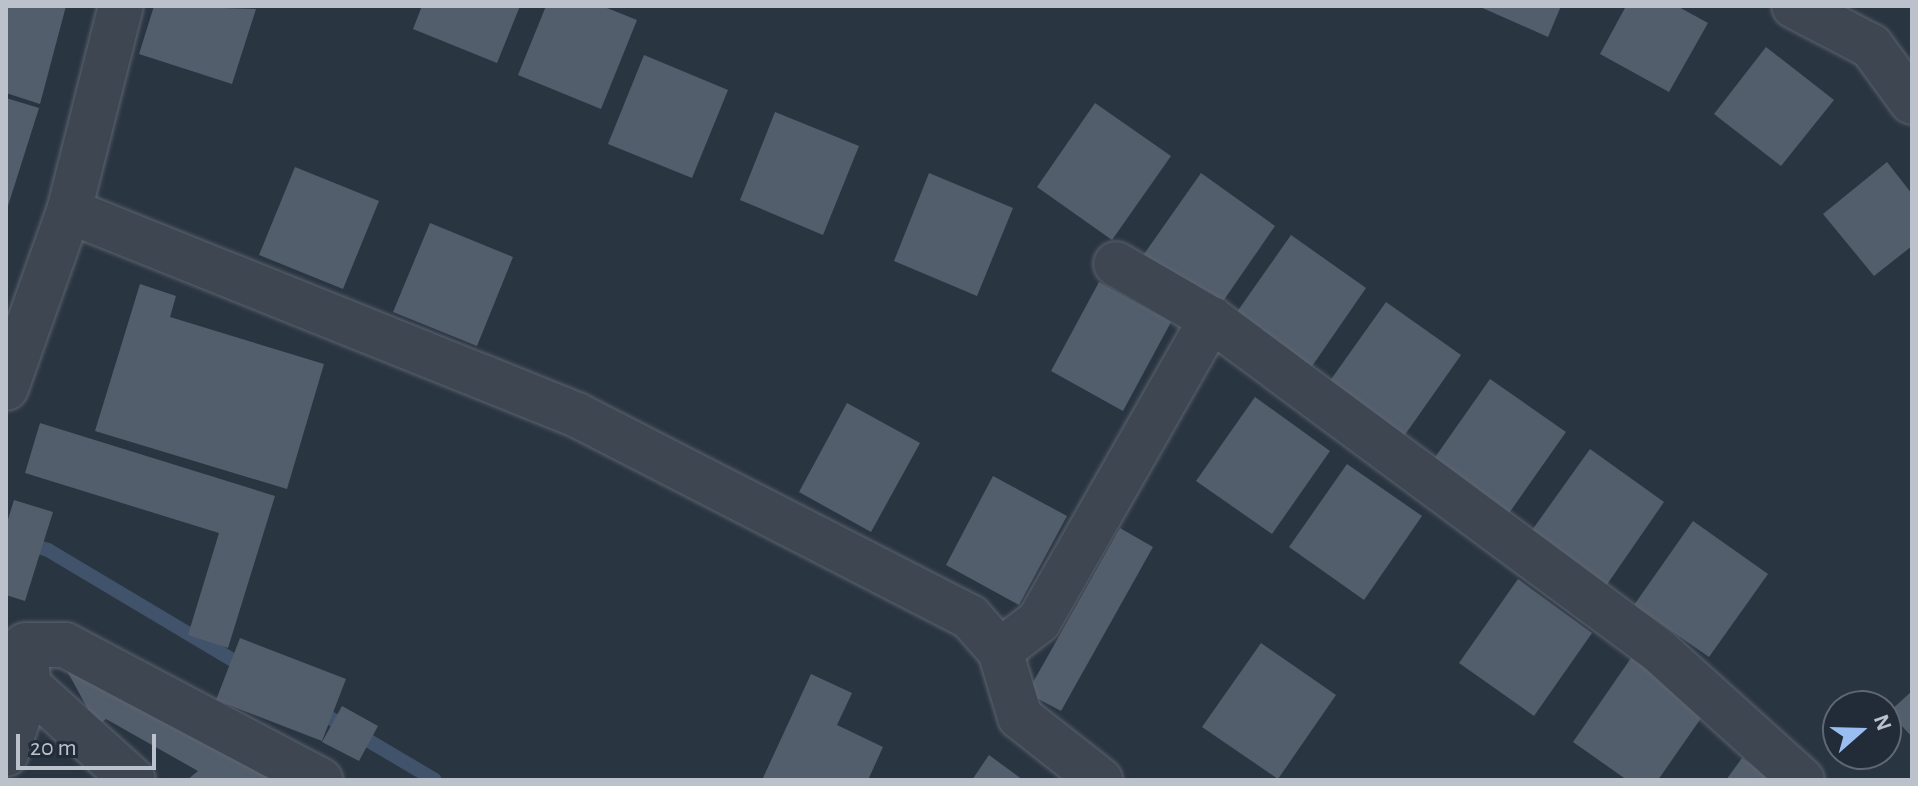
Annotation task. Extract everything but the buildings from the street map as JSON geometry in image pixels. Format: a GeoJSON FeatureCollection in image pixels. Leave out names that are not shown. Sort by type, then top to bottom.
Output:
{"type":"FeatureCollection","features":[{"type":"Feature","properties":{"kind":"street"},"geometry":{"type":"LineString","coordinates":[[6,388],[69,211],[121,6]]}},
{"type":"Feature","properties":{"kind":"street"},"geometry":{"type":"LineString","coordinates":[[1794,6],[1871,46],[1912,102]]}},
{"type":"Feature","properties":{"kind":"street"},"geometry":{"type":"LineString","coordinates":[[69,211],[577,415],[970,617],[1000,651],[1020,717],[1100,780]]}},
{"type":"Feature","properties":{"kind":"street"},"geometry":{"type":"LineString","coordinates":[[1116,264],[1211,319],[1658,650],[1802,780]]}},
{"type":"Feature","properties":{"kind":"street"},"geometry":{"type":"LineString","coordinates":[[1000,651],[1039,621],[1211,319]]}},
{"type":"Feature","properties":{"kind":"street"},"geometry":{"type":"LineString","coordinates":[[20,654],[65,645],[320,780]]}},
{"type":"Feature","properties":{"kind":"street"},"geometry":{"type":"LineString","coordinates":[[6,754],[20,654]]}},
{"type":"Feature","properties":{"kind":"street"},"geometry":{"type":"LineString","coordinates":[[20,654],[133,780]]}},
{"type":"Feature","properties":{"kind":"waterway"},"geometry":{"type":"LineString","coordinates":[[6,538],[48,550],[246,668]]}},
{"type":"Feature","properties":{"kind":"waterway"},"geometry":{"type":"LineString","coordinates":[[315,709],[435,780]]}}]}
